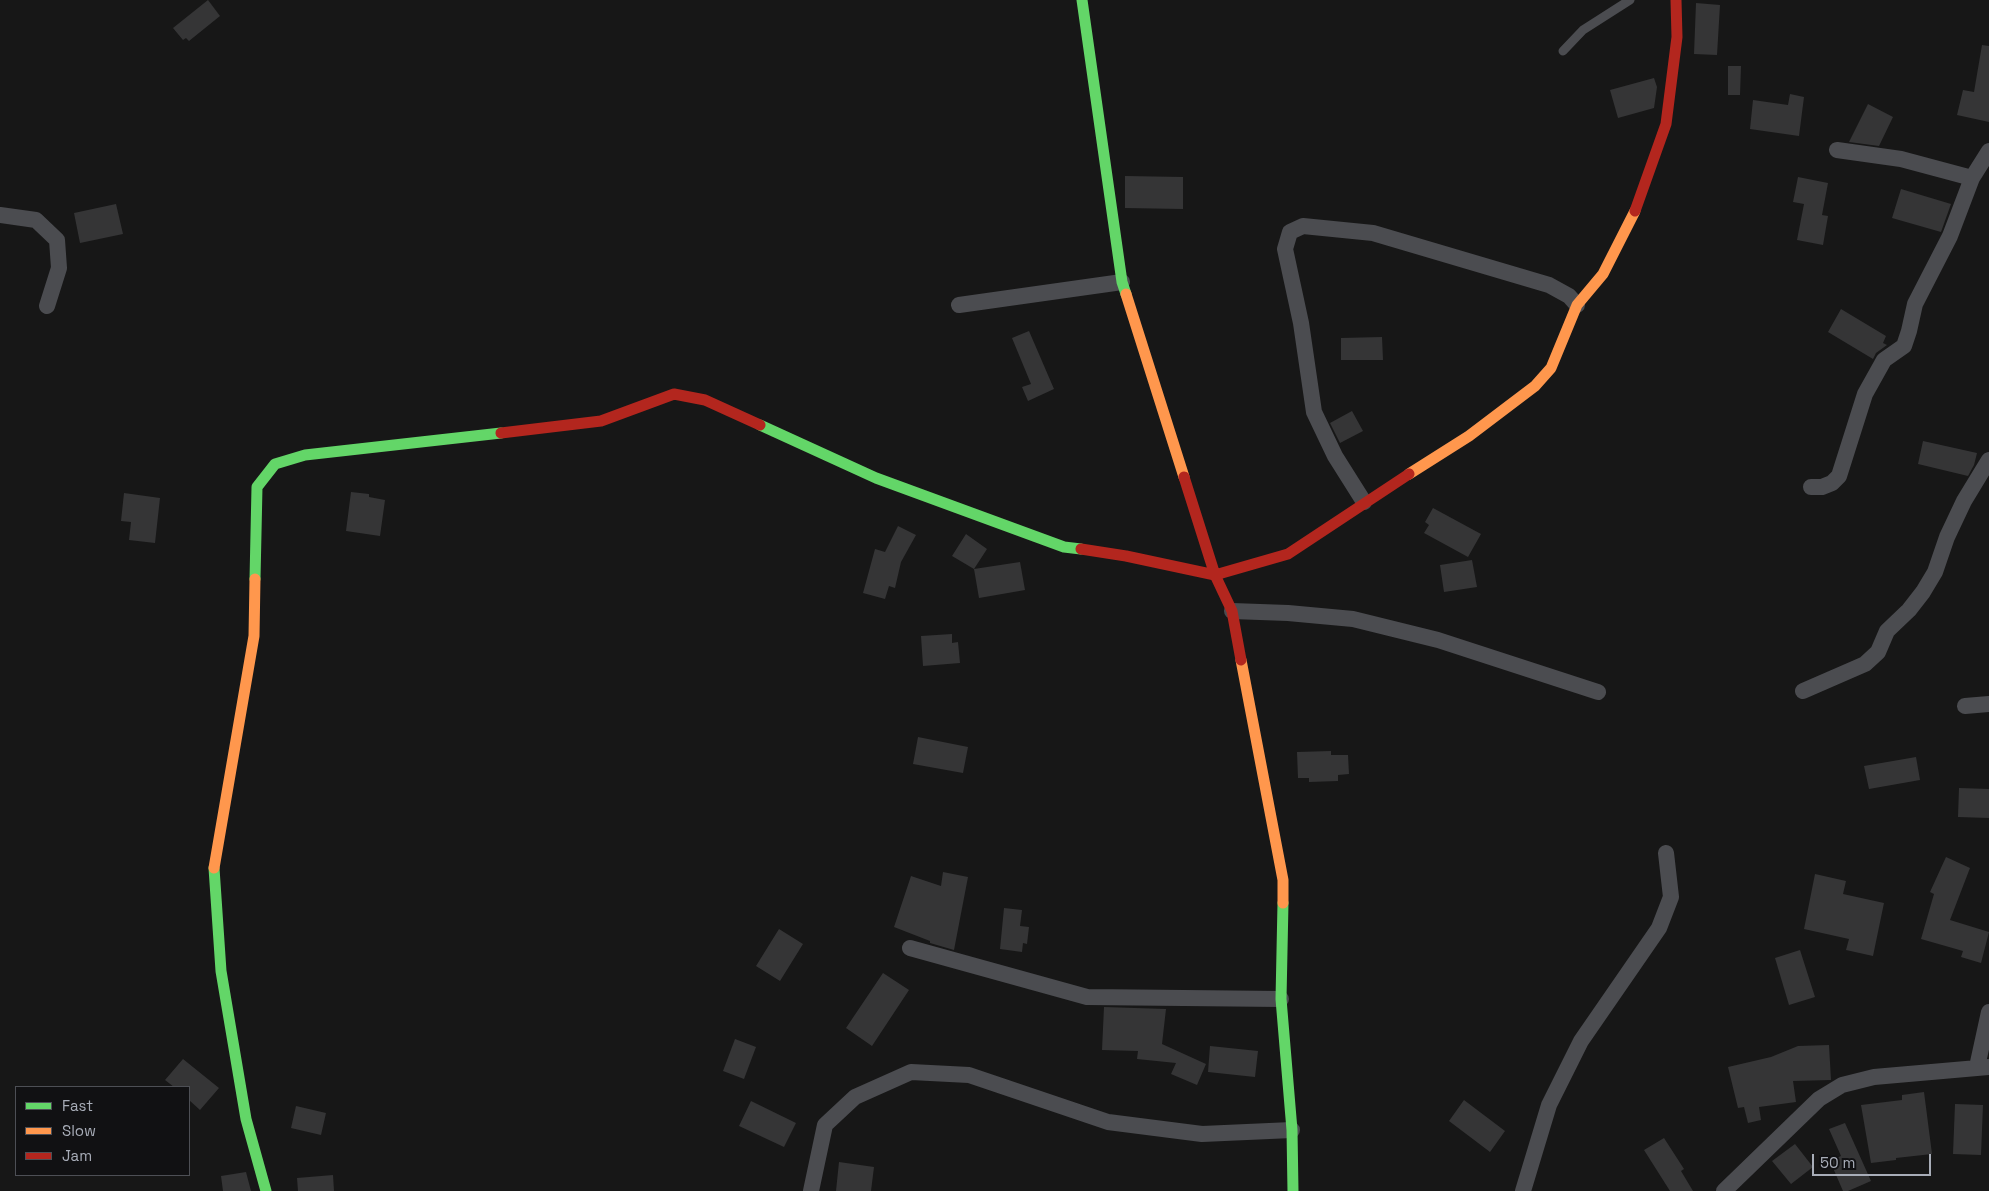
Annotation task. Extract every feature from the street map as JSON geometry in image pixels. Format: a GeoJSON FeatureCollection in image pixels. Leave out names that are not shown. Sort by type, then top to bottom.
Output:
{"type":"FeatureCollection","features":[{"type":"Feature","properties":{"kind":"street"},"geometry":{"type":"LineString","coordinates":[[1082,0],[1122,282],[1215,575],[1232,611],[1283,880],[1281,999],[1292,1130],[1293,1191]]}},
{"type":"Feature","properties":{"kind":"street"},"geometry":{"type":"LineString","coordinates":[[266,1191],[246,1119],[221,971],[214,872],[254,636],[257,487],[275,464],[305,455],[601,421],[674,394],[705,400],[876,478],[1064,547],[1126,556],[1215,575],[1288,554],[1364,502],[1469,436],[1535,386],[1551,368],[1577,305],[1603,274],[1639,203],[1666,124],[1677,37],[1676,0]]}},
{"type":"Feature","properties":{"kind":"street"},"geometry":{"type":"LineString","coordinates":[[1837,150],[1901,159],[1972,178]]}},
{"type":"Feature","properties":{"kind":"street"},"geometry":{"type":"LineString","coordinates":[[1811,487],[1822,487],[1832,483],[1839,476],[1865,394],[1884,360],[1904,346],[1915,304],[1950,236],[1972,178],[1989,151]]}},
{"type":"Feature","properties":{"kind":"street"},"geometry":{"type":"LineString","coordinates":[[0,215],[36,220],[57,240],[59,268],[47,306]]}},
{"type":"Feature","properties":{"kind":"street"},"geometry":{"type":"LineString","coordinates":[[1364,502],[1335,456],[1314,412],[1301,323],[1286,249],[1290,232],[1303,226],[1373,233],[1548,285],[1570,296],[1577,305]]}},
{"type":"Feature","properties":{"kind":"street"},"geometry":{"type":"LineString","coordinates":[[959,305],[1122,282]]}},
{"type":"Feature","properties":{"kind":"street"},"geometry":{"type":"LineString","coordinates":[[1803,691],[1865,664],[1878,652],[1887,631],[1918,598],[1935,572],[1947,537],[1964,501],[1989,460]]}},
{"type":"Feature","properties":{"kind":"street"},"geometry":{"type":"LineString","coordinates":[[1232,611],[1288,613],[1354,619],[1438,640],[1598,692]]}},
{"type":"Feature","properties":{"kind":"street"},"geometry":{"type":"LineString","coordinates":[[1965,706],[1989,704]]}},
{"type":"Feature","properties":{"kind":"street"},"geometry":{"type":"LineString","coordinates":[[1523,1191],[1548,1105],[1580,1041],[1658,928],[1671,897],[1666,853]]}},
{"type":"Feature","properties":{"kind":"street"},"geometry":{"type":"LineString","coordinates":[[910,948],[1086,997],[1281,999]]}},
{"type":"Feature","properties":{"kind":"street"},"geometry":{"type":"LineString","coordinates":[[1724,1191],[1819,1100],[1842,1085],[1874,1077],[1983,1067],[1989,1012]]}},
{"type":"Feature","properties":{"kind":"street"},"geometry":{"type":"LineString","coordinates":[[811,1191],[825,1125],[855,1097],[911,1072],[969,1075],[1108,1122],[1202,1134],[1292,1130]]}},
{"type":"Feature","properties":{"kind":"lane"},"geometry":{"type":"LineString","coordinates":[[1563,51],[1583,30],[1630,0]]}},
{"type":"Feature","properties":{"kind":"building"},"geometry":{"type":"Polygon","coordinates":[[[208,0],[220,16],[189,41],[186,38],[183,40],[173,28],[208,0]]]}},
{"type":"Feature","properties":{"kind":"building"},"geometry":{"type":"Polygon","coordinates":[[[1696,3],[1720,5],[1717,55],[1694,54],[1696,3]]]}},
{"type":"Feature","properties":{"kind":"building"},"geometry":{"type":"Polygon","coordinates":[[[1982,45],[1989,46],[1989,122],[1957,115],[1963,90],[1974,92],[1982,45]]]}},
{"type":"Feature","properties":{"kind":"building"},"geometry":{"type":"Polygon","coordinates":[[[1728,66],[1741,66],[1740,95],[1728,95],[1728,66]]]}},
{"type":"Feature","properties":{"kind":"building"},"geometry":{"type":"Polygon","coordinates":[[[1654,78],[1657,87],[1654,108],[1618,118],[1610,90],[1654,78]]]}},
{"type":"Feature","properties":{"kind":"building"},"geometry":{"type":"Polygon","coordinates":[[[1790,94],[1804,97],[1799,136],[1750,129],[1753,100],[1788,105],[1790,94]]]}},
{"type":"Feature","properties":{"kind":"building"},"geometry":{"type":"Polygon","coordinates":[[[1868,104],[1893,117],[1879,146],[1849,142],[1868,104]]]}},
{"type":"Feature","properties":{"kind":"building"},"geometry":{"type":"Polygon","coordinates":[[[1125,176],[1183,177],[1183,209],[1125,208],[1125,176]]]}},
{"type":"Feature","properties":{"kind":"building"},"geometry":{"type":"Polygon","coordinates":[[[1798,177],[1828,183],[1822,215],[1828,216],[1823,245],[1797,240],[1804,204],[1793,202],[1798,177]]]}},
{"type":"Feature","properties":{"kind":"building"},"geometry":{"type":"Polygon","coordinates":[[[1901,189],[1951,204],[1941,232],[1892,218],[1901,189]]]}},
{"type":"Feature","properties":{"kind":"building"},"geometry":{"type":"Polygon","coordinates":[[[116,204],[123,234],[80,243],[74,213],[116,204]]]}},
{"type":"Feature","properties":{"kind":"building"},"geometry":{"type":"Polygon","coordinates":[[[1841,309],[1886,336],[1883,343],[1887,345],[1876,353],[1873,359],[1828,332],[1841,309]]]}},
{"type":"Feature","properties":{"kind":"building"},"geometry":{"type":"Polygon","coordinates":[[[1029,331],[1054,389],[1028,401],[1022,387],[1031,384],[1012,338],[1029,331]]]}},
{"type":"Feature","properties":{"kind":"building"},"geometry":{"type":"Polygon","coordinates":[[[1382,337],[1383,360],[1341,360],[1341,338],[1382,337]]]}},
{"type":"Feature","properties":{"kind":"building"},"geometry":{"type":"Polygon","coordinates":[[[1352,411],[1363,431],[1340,443],[1330,423],[1352,411]]]}},
{"type":"Feature","properties":{"kind":"building"},"geometry":{"type":"Polygon","coordinates":[[[1923,441],[1977,453],[1974,465],[1968,476],[1918,464],[1923,441]]]}},
{"type":"Feature","properties":{"kind":"building"},"geometry":{"type":"Polygon","coordinates":[[[351,492],[369,494],[369,497],[385,500],[380,536],[346,531],[351,492]]]}},
{"type":"Feature","properties":{"kind":"building"},"geometry":{"type":"Polygon","coordinates":[[[124,493],[160,498],[155,543],[129,540],[131,522],[121,521],[124,493]]]}},
{"type":"Feature","properties":{"kind":"building"},"geometry":{"type":"Polygon","coordinates":[[[1433,508],[1481,534],[1468,557],[1424,533],[1429,525],[1425,522],[1433,508]]]}},
{"type":"Feature","properties":{"kind":"building"},"geometry":{"type":"Polygon","coordinates":[[[898,526],[916,535],[901,562],[895,588],[889,586],[885,599],[863,593],[875,549],[885,552],[898,526]]]}},
{"type":"Feature","properties":{"kind":"building"},"geometry":{"type":"Polygon","coordinates":[[[966,534],[987,549],[974,569],[952,556],[966,534]]]}},
{"type":"Feature","properties":{"kind":"building"},"geometry":{"type":"Polygon","coordinates":[[[1472,560],[1477,587],[1444,592],[1440,565],[1472,560]]]}},
{"type":"Feature","properties":{"kind":"building"},"geometry":{"type":"Polygon","coordinates":[[[1020,562],[1025,590],[979,598],[974,569],[1020,562]]]}},
{"type":"Feature","properties":{"kind":"building"},"geometry":{"type":"Polygon","coordinates":[[[952,634],[952,643],[958,642],[960,663],[923,666],[921,636],[952,634]]]}},
{"type":"Feature","properties":{"kind":"building"},"geometry":{"type":"Polygon","coordinates":[[[918,737],[968,747],[963,773],[913,764],[918,737]]]}},
{"type":"Feature","properties":{"kind":"building"},"geometry":{"type":"Polygon","coordinates":[[[1331,751],[1331,755],[1348,755],[1349,774],[1338,775],[1338,781],[1309,782],[1309,778],[1298,778],[1297,752],[1331,751]]]}},
{"type":"Feature","properties":{"kind":"building"},"geometry":{"type":"Polygon","coordinates":[[[1916,757],[1920,780],[1869,789],[1864,766],[1916,757]]]}},
{"type":"Feature","properties":{"kind":"building"},"geometry":{"type":"Polygon","coordinates":[[[1959,788],[1989,789],[1989,818],[1958,817],[1959,788]]]}},
{"type":"Feature","properties":{"kind":"building"},"geometry":{"type":"Polygon","coordinates":[[[1946,857],[1970,868],[1950,920],[1989,932],[1981,963],[1961,957],[1963,951],[1921,939],[1934,894],[1930,892],[1946,857]]]}},
{"type":"Feature","properties":{"kind":"building"},"geometry":{"type":"Polygon","coordinates":[[[943,872],[968,877],[954,950],[930,943],[930,941],[894,927],[911,876],[941,886],[943,872]]]}},
{"type":"Feature","properties":{"kind":"building"},"geometry":{"type":"Polygon","coordinates":[[[1815,874],[1846,881],[1843,894],[1884,903],[1873,956],[1846,950],[1849,939],[1804,929],[1815,874]]]}},
{"type":"Feature","properties":{"kind":"building"},"geometry":{"type":"Polygon","coordinates":[[[1004,908],[1022,910],[1020,926],[1029,927],[1027,944],[1023,943],[1022,952],[1000,949],[1004,908]]]}},
{"type":"Feature","properties":{"kind":"building"},"geometry":{"type":"Polygon","coordinates":[[[779,929],[803,944],[780,981],[756,966],[779,929]]]}},
{"type":"Feature","properties":{"kind":"building"},"geometry":{"type":"Polygon","coordinates":[[[1800,950],[1815,997],[1789,1005],[1775,958],[1800,950]]]}},
{"type":"Feature","properties":{"kind":"building"},"geometry":{"type":"Polygon","coordinates":[[[883,973],[909,990],[872,1046],[846,1028],[883,973]]]}},
{"type":"Feature","properties":{"kind":"building"},"geometry":{"type":"Polygon","coordinates":[[[1104,1007],[1166,1009],[1162,1044],[1206,1064],[1197,1085],[1171,1074],[1176,1063],[1137,1059],[1138,1051],[1102,1050],[1104,1007]]]}},
{"type":"Feature","properties":{"kind":"building"},"geometry":{"type":"Polygon","coordinates":[[[735,1039],[756,1047],[744,1079],[723,1071],[735,1039]]]}},
{"type":"Feature","properties":{"kind":"building"},"geometry":{"type":"Polygon","coordinates":[[[1829,1045],[1831,1080],[1793,1081],[1796,1102],[1759,1107],[1761,1120],[1748,1123],[1744,1107],[1738,1108],[1728,1067],[1771,1057],[1798,1046],[1829,1045]]]}},
{"type":"Feature","properties":{"kind":"building"},"geometry":{"type":"Polygon","coordinates":[[[1210,1046],[1258,1051],[1255,1077],[1208,1072],[1210,1046]]]}},
{"type":"Feature","properties":{"kind":"building"},"geometry":{"type":"Polygon","coordinates":[[[183,1059],[219,1088],[200,1110],[190,1101],[190,1086],[173,1086],[165,1080],[183,1059]]]}},
{"type":"Feature","properties":{"kind":"building"},"geometry":{"type":"Polygon","coordinates":[[[1924,1092],[1932,1154],[1871,1163],[1861,1105],[1902,1100],[1902,1095],[1924,1092]]]}},
{"type":"Feature","properties":{"kind":"building"},"geometry":{"type":"Polygon","coordinates":[[[1464,1100],[1505,1131],[1490,1152],[1449,1121],[1464,1100]]]}},
{"type":"Feature","properties":{"kind":"building"},"geometry":{"type":"Polygon","coordinates":[[[751,1101],[796,1123],[784,1147],[739,1126],[751,1101]]]}},
{"type":"Feature","properties":{"kind":"building"},"geometry":{"type":"Polygon","coordinates":[[[1955,1104],[1983,1105],[1981,1155],[1953,1154],[1955,1104]]]}},
{"type":"Feature","properties":{"kind":"building"},"geometry":{"type":"Polygon","coordinates":[[[296,1106],[326,1113],[321,1135],[291,1128],[296,1106]]]}},
{"type":"Feature","properties":{"kind":"building"},"geometry":{"type":"Polygon","coordinates":[[[1845,1123],[1871,1181],[1848,1191],[1843,1191],[1830,1161],[1841,1156],[1829,1129],[1845,1123]]]}},
{"type":"Feature","properties":{"kind":"building"},"geometry":{"type":"Polygon","coordinates":[[[1664,1138],[1684,1169],[1681,1171],[1693,1191],[1670,1191],[1644,1150],[1664,1138]]]}},
{"type":"Feature","properties":{"kind":"building"},"geometry":{"type":"Polygon","coordinates":[[[1795,1144],[1813,1167],[1791,1184],[1772,1161],[1795,1144]]]}},
{"type":"Feature","properties":{"kind":"building"},"geometry":{"type":"Polygon","coordinates":[[[839,1162],[874,1167],[871,1191],[836,1191],[839,1162]]]}},
{"type":"Feature","properties":{"kind":"building"},"geometry":{"type":"Polygon","coordinates":[[[246,1172],[251,1191],[223,1191],[221,1176],[246,1172]]]}},
{"type":"Feature","properties":{"kind":"building"},"geometry":{"type":"Polygon","coordinates":[[[333,1175],[334,1191],[298,1191],[297,1178],[333,1175]]]}},
{"type":"Feature","properties":{"kind":"traffic: fast"},"geometry":{"type":"LineString","coordinates":[[1082,0],[1122,282],[1126,294]]}},
{"type":"Feature","properties":{"kind":"traffic: fast"},"geometry":{"type":"LineString","coordinates":[[760,425],[876,478],[1064,547],[1081,549]]}},
{"type":"Feature","properties":{"kind":"traffic: fast"},"geometry":{"type":"LineString","coordinates":[[255,579],[257,487],[275,464],[305,455],[501,433]]}},
{"type":"Feature","properties":{"kind":"traffic: fast"},"geometry":{"type":"LineString","coordinates":[[214,868],[221,971],[246,1119],[266,1191]]}},
{"type":"Feature","properties":{"kind":"traffic: fast"},"geometry":{"type":"LineString","coordinates":[[1283,903],[1281,999],[1292,1130],[1293,1191]]}},
{"type":"Feature","properties":{"kind":"traffic: slow"},"geometry":{"type":"LineString","coordinates":[[1409,474],[1469,436],[1535,386],[1551,368],[1577,305],[1603,274],[1635,211]]}},
{"type":"Feature","properties":{"kind":"traffic: slow"},"geometry":{"type":"LineString","coordinates":[[1126,294],[1184,477]]}},
{"type":"Feature","properties":{"kind":"traffic: slow"},"geometry":{"type":"LineString","coordinates":[[214,868],[254,636],[255,579]]}},
{"type":"Feature","properties":{"kind":"traffic: slow"},"geometry":{"type":"LineString","coordinates":[[1241,660],[1283,880],[1283,903]]}},
{"type":"Feature","properties":{"kind":"traffic: jam"},"geometry":{"type":"LineString","coordinates":[[1635,211],[1666,124],[1677,37],[1676,0]]}},
{"type":"Feature","properties":{"kind":"traffic: jam"},"geometry":{"type":"LineString","coordinates":[[501,433],[601,421],[674,394],[705,400],[760,425]]}},
{"type":"Feature","properties":{"kind":"traffic: jam"},"geometry":{"type":"LineString","coordinates":[[1081,549],[1126,556],[1215,575],[1288,554],[1409,474]]}},
{"type":"Feature","properties":{"kind":"traffic: jam"},"geometry":{"type":"LineString","coordinates":[[1184,477],[1215,575],[1232,611],[1241,660]]}}]}
